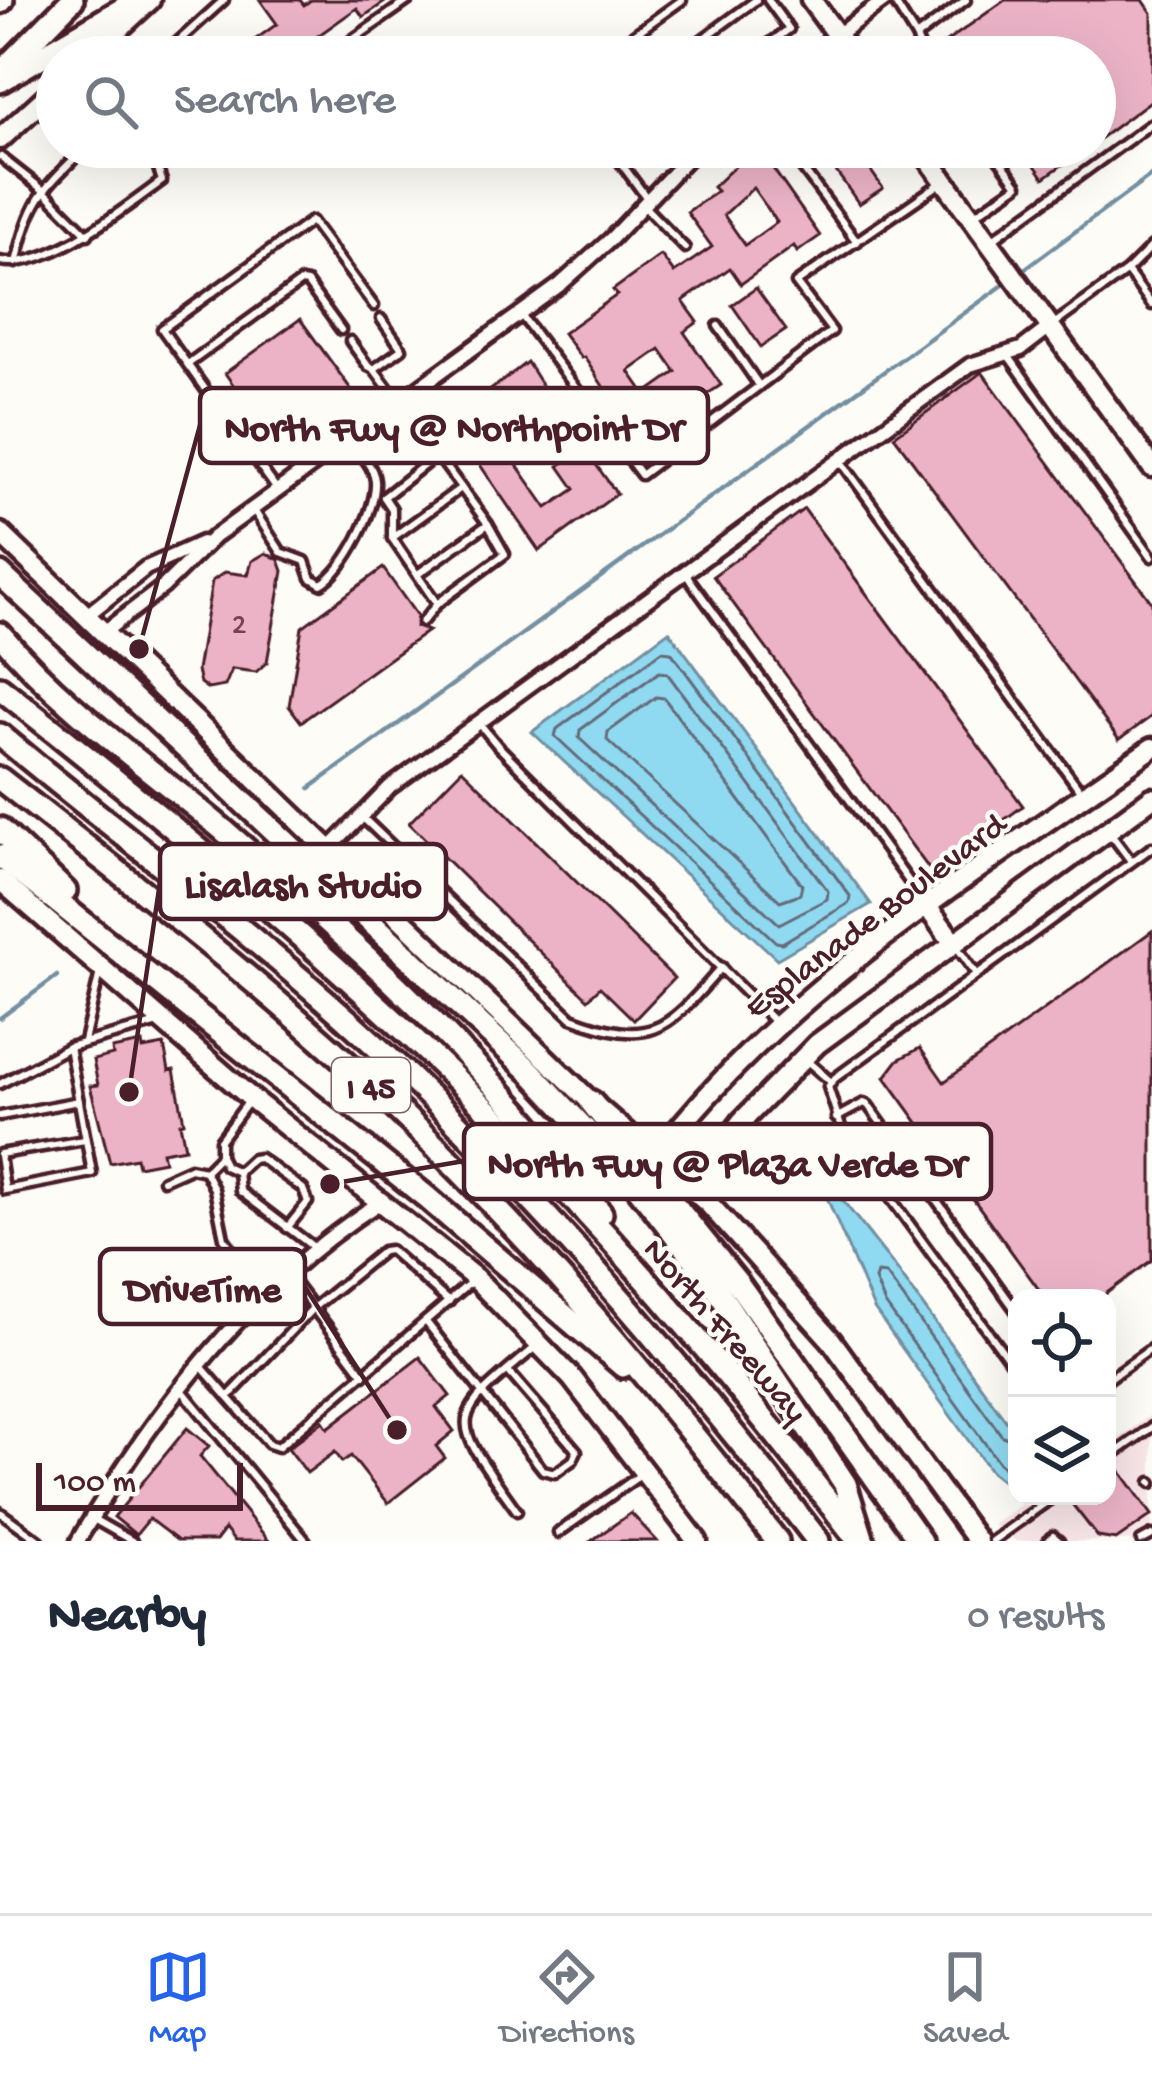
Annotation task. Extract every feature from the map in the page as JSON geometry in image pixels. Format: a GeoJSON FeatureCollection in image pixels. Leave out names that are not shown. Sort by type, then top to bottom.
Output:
{"type":"FeatureCollection","features":[{"type":"Feature","properties":{"kind":"highway"},"geometry":{"type":"LineString","coordinates":[[38,36],[72,0]]}},
{"type":"Feature","properties":{"kind":"highway"},"geometry":{"type":"LineString","coordinates":[[73,36],[138,0]]}},
{"type":"Feature","properties":{"kind":"highway"},"geometry":{"type":"LineString","coordinates":[[0,77],[36,38]]}},
{"type":"Feature","properties":{"kind":"highway"},"geometry":{"type":"LineString","coordinates":[[0,77],[36,57]]}},
{"type":"Feature","properties":{"kind":"highway"},"geometry":{"type":"LineString","coordinates":[[0,574],[531,1072],[633,1181],[710,1279],[845,1484],[861,1541]]}},
{"type":"Feature","properties":{"kind":"highway"},"geometry":{"type":"LineString","coordinates":[[0,634],[57,693],[250,854],[417,1004],[539,1135],[692,1333]]}},
{"type":"Feature","properties":{"kind":"highway","name":"North Freeway"},"geometry":{"type":"LineString","coordinates":[[0,688],[222,868],[422,1046],[524,1148],[692,1333],[861,1541]]}},
{"type":"Feature","properties":{"kind":"highway","name":"North Freeway"},"geometry":{"type":"LineString","coordinates":[[0,736],[237,925],[418,1085],[639,1320],[818,1541]]}},
{"type":"Feature","properties":{"kind":"highway","name":"I 45"},"geometry":{"type":"LineString","coordinates":[[0,779],[245,973],[438,1149],[575,1294],[697,1437],[777,1541]]}},
{"type":"Feature","properties":{"kind":"highway"},"geometry":{"type":"LineString","coordinates":[[0,796],[118,872]]}},
{"type":"Feature","properties":{"kind":"highway"},"geometry":{"type":"LineString","coordinates":[[0,829],[200,1015],[529,1284],[697,1437]]}},
{"type":"Feature","properties":{"kind":"highway"},"geometry":{"type":"LineString","coordinates":[[0,856],[176,994]]}},
{"type":"Feature","properties":{"kind":"highway"},"geometry":{"type":"LineString","coordinates":[[591,1102],[739,1285],[920,1541]]}},
{"type":"Feature","properties":{"kind":"main road"},"geometry":{"type":"LineString","coordinates":[[110,36],[149,0]]}},
{"type":"Feature","properties":{"kind":"main road"},"geometry":{"type":"LineString","coordinates":[[811,0],[837,35]]}},
{"type":"Feature","properties":{"kind":"main road"},"geometry":{"type":"LineString","coordinates":[[0,139],[36,107]]}},
{"type":"Feature","properties":{"kind":"main road"},"geometry":{"type":"LineString","coordinates":[[0,158],[31,112]]}},
{"type":"Feature","properties":{"kind":"main road"},"geometry":{"type":"LineString","coordinates":[[936,168],[1152,467]]}},
{"type":"Feature","properties":{"kind":"main road"},"geometry":{"type":"LineString","coordinates":[[3,532],[591,1102],[692,1187],[831,1340],[977,1541]]}},
{"type":"Feature","properties":{"kind":"main road","name":"Esplanade Boulevard"},"geometry":{"type":"LineString","coordinates":[[657,1156],[695,1106],[778,1024],[928,908],[1152,748]]}},
{"type":"Feature","properties":{"kind":"main road"},"geometry":{"type":"LineString","coordinates":[[1084,796],[1108,830]]}},
{"type":"Feature","properties":{"kind":"main road","name":"Esplanade Boulevard"},"geometry":{"type":"LineString","coordinates":[[692,1187],[742,1121],[803,1057],[1152,798]]}},
{"type":"Feature","properties":{"kind":"main road"},"geometry":{"type":"LineString","coordinates":[[0,880],[251,1098],[475,1278],[541,1343],[697,1541]]}},
{"type":"Feature","properties":{"kind":"main road"},"geometry":{"type":"LineString","coordinates":[[928,908],[953,943]]}},
{"type":"Feature","properties":{"kind":"main road"},"geometry":{"type":"LineString","coordinates":[[778,1024],[803,1057]]}},
{"type":"Feature","properties":{"kind":"street"},"geometry":{"type":"LineString","coordinates":[[837,35],[889,0]]}},
{"type":"Feature","properties":{"kind":"street"},"geometry":{"type":"LineString","coordinates":[[104,632],[214,538],[586,263],[678,168]]}},
{"type":"Feature","properties":{"kind":"street"},"geometry":{"type":"LineString","coordinates":[[329,848],[390,787],[970,365],[1021,349],[1051,326]]}},
{"type":"Feature","properties":{"kind":"street"},"geometry":{"type":"LineString","coordinates":[[87,615],[146,568],[214,538]]}},
{"type":"Feature","properties":{"kind":"street"},"geometry":{"type":"LineString","coordinates":[[78,1541],[147,1431],[200,1365],[287,1274],[383,1201]]}},
{"type":"Feature","properties":{"kind":"lane"},"geometry":{"type":"LineString","coordinates":[[184,36],[224,0]]}},
{"type":"Feature","properties":{"kind":"lane"},"geometry":{"type":"LineString","coordinates":[[358,36],[409,0]]}},
{"type":"Feature","properties":{"kind":"lane"},"geometry":{"type":"LineString","coordinates":[[632,36],[682,0]]}},
{"type":"Feature","properties":{"kind":"lane"},"geometry":{"type":"LineString","coordinates":[[707,36],[756,0]]}},
{"type":"Feature","properties":{"kind":"lane"},"geometry":{"type":"LineString","coordinates":[[768,0],[789,29],[780,36]]}},
{"type":"Feature","properties":{"kind":"lane"},"geometry":{"type":"LineString","coordinates":[[889,0],[915,36]]}},
{"type":"Feature","properties":{"kind":"lane"},"geometry":{"type":"LineString","coordinates":[[917,36],[966,0]]}},
{"type":"Feature","properties":{"kind":"lane"},"geometry":{"type":"LineString","coordinates":[[1116,151],[1152,123]]}},
{"type":"Feature","properties":{"kind":"lane"},"geometry":{"type":"LineString","coordinates":[[0,158],[43,190],[88,236]]}},
{"type":"Feature","properties":{"kind":"lane"},"geometry":{"type":"LineString","coordinates":[[15,264],[28,211],[65,168]]}},
{"type":"Feature","properties":{"kind":"lane"},"geometry":{"type":"LineString","coordinates":[[0,261],[15,264],[88,236],[162,181],[158,168]]}},
{"type":"Feature","properties":{"kind":"lane"},"geometry":{"type":"LineString","coordinates":[[624,168],[685,248]]}},
{"type":"Feature","properties":{"kind":"lane"},"geometry":{"type":"LineString","coordinates":[[803,168],[857,242]]}},
{"type":"Feature","properties":{"kind":"lane"},"geometry":{"type":"LineString","coordinates":[[972,217],[1018,185],[1005,168]]}},
{"type":"Feature","properties":{"kind":"lane"},"geometry":{"type":"LineString","coordinates":[[993,245],[1093,168]]}},
{"type":"Feature","properties":{"kind":"lane"},"geometry":{"type":"LineString","coordinates":[[521,315],[641,475],[832,331],[796,283],[945,180]]}},
{"type":"Feature","properties":{"kind":"lane"},"geometry":{"type":"LineString","coordinates":[[278,491],[162,328],[311,221],[374,307]]}},
{"type":"Feature","properties":{"kind":"lane"},"geometry":{"type":"LineString","coordinates":[[1051,326],[1127,271],[1152,245]]}},
{"type":"Feature","properties":{"kind":"lane"},"geometry":{"type":"LineString","coordinates":[[1127,271],[1152,305]]}},
{"type":"Feature","properties":{"kind":"lane"},"geometry":{"type":"LineString","coordinates":[[188,364],[301,282],[307,283],[341,329]]}},
{"type":"Feature","properties":{"kind":"lane"},"geometry":{"type":"LineString","coordinates":[[374,369],[402,349],[381,319]]}},
{"type":"Feature","properties":{"kind":"lane"},"geometry":{"type":"LineString","coordinates":[[718,326],[758,384]]}},
{"type":"Feature","properties":{"kind":"lane"},"geometry":{"type":"LineString","coordinates":[[350,341],[400,403],[505,554],[437,604],[422,622]]}},
{"type":"Feature","properties":{"kind":"lane"},"geometry":{"type":"LineString","coordinates":[[1006,354],[1152,557]]}},
{"type":"Feature","properties":{"kind":"lane"},"geometry":{"type":"LineString","coordinates":[[542,453],[598,416]]}},
{"type":"Feature","properties":{"kind":"lane"},"geometry":{"type":"LineString","coordinates":[[253,509],[281,552],[305,561],[311,578],[321,584],[331,579],[364,526],[375,478],[349,440]]}},
{"type":"Feature","properties":{"kind":"lane"},"geometry":{"type":"LineString","coordinates":[[384,497],[437,455]]}},
{"type":"Feature","properties":{"kind":"lane"},"geometry":{"type":"LineString","coordinates":[[840,460],[1084,796]]}},
{"type":"Feature","properties":{"kind":"lane"},"geometry":{"type":"LineString","coordinates":[[392,538],[461,488]]}},
{"type":"Feature","properties":{"kind":"lane"},"geometry":{"type":"LineString","coordinates":[[373,493],[384,497],[392,509],[392,538],[437,604]]}},
{"type":"Feature","properties":{"kind":"lane"},"geometry":{"type":"LineString","coordinates":[[417,575],[488,524]]}},
{"type":"Feature","properties":{"kind":"lane"},"geometry":{"type":"LineString","coordinates":[[685,573],[928,908]]}},
{"type":"Feature","properties":{"kind":"lane"},"geometry":{"type":"LineString","coordinates":[[479,723],[778,1024]]}},
{"type":"Feature","properties":{"kind":"lane"},"geometry":{"type":"LineString","coordinates":[[361,816],[572,1018],[606,1029],[640,1033],[659,1029],[673,1021],[722,967]]}},
{"type":"Feature","properties":{"kind":"lane"},"geometry":{"type":"LineString","coordinates":[[1108,830],[1132,862]]}},
{"type":"Feature","properties":{"kind":"lane"},"geometry":{"type":"LineString","coordinates":[[1008,1359],[843,1133],[827,1094],[831,1082],[1152,847]]}},
{"type":"Feature","properties":{"kind":"lane"},"geometry":{"type":"LineString","coordinates":[[953,943],[976,974]]}},
{"type":"Feature","properties":{"kind":"lane"},"geometry":{"type":"LineString","coordinates":[[84,1042],[101,969]]}},
{"type":"Feature","properties":{"kind":"lane"},"geometry":{"type":"LineString","coordinates":[[0,1084],[69,1047],[162,1022]]}},
{"type":"Feature","properties":{"kind":"lane"},"geometry":{"type":"LineString","coordinates":[[69,1047],[79,1101],[92,1173],[5,1190],[0,1155],[86,1140]]}},
{"type":"Feature","properties":{"kind":"lane"},"geometry":{"type":"LineString","coordinates":[[803,1057],[831,1082]]}},
{"type":"Feature","properties":{"kind":"lane"},"geometry":{"type":"LineString","coordinates":[[238,1172],[225,1166],[220,1140],[251,1098]]}},
{"type":"Feature","properties":{"kind":"lane"},"geometry":{"type":"LineString","coordinates":[[0,1116],[79,1101]]}},
{"type":"Feature","properties":{"kind":"lane"},"geometry":{"type":"LineString","coordinates":[[836,1118],[863,1103],[868,1105],[1008,1299]]}},
{"type":"Feature","properties":{"kind":"lane"},"geometry":{"type":"LineString","coordinates":[[205,1171],[220,1156]]}},
{"type":"Feature","properties":{"kind":"lane"},"geometry":{"type":"LineString","coordinates":[[238,1172],[260,1158],[308,1195],[308,1202],[287,1228]]}},
{"type":"Feature","properties":{"kind":"lane"},"geometry":{"type":"LineString","coordinates":[[163,1180],[190,1168],[205,1171]]}},
{"type":"Feature","properties":{"kind":"lane"},"geometry":{"type":"LineString","coordinates":[[205,1171],[214,1189],[224,1238],[264,1296]]}},
{"type":"Feature","properties":{"kind":"lane"},"geometry":{"type":"LineString","coordinates":[[238,1172],[240,1191],[316,1249]]}},
{"type":"Feature","properties":{"kind":"lane"},"geometry":{"type":"LineString","coordinates":[[228,1397],[313,1308],[390,1250],[449,1302]]}},
{"type":"Feature","properties":{"kind":"lane"},"geometry":{"type":"LineString","coordinates":[[287,1274],[364,1375]]}},
{"type":"Feature","properties":{"kind":"lane"},"geometry":{"type":"LineString","coordinates":[[200,1365],[268,1444],[278,1447],[475,1278]]}},
{"type":"Feature","properties":{"kind":"lane"},"geometry":{"type":"LineString","coordinates":[[426,1322],[542,1470],[555,1473],[577,1451],[508,1371]]}},
{"type":"Feature","properties":{"kind":"lane"},"geometry":{"type":"LineString","coordinates":[[517,1511],[470,1445],[464,1423],[468,1406],[541,1343]]}},
{"type":"Feature","properties":{"kind":"lane"},"geometry":{"type":"LineString","coordinates":[[1116,1374],[1152,1348]]}},
{"type":"Feature","properties":{"kind":"lane"},"geometry":{"type":"LineString","coordinates":[[180,1388],[306,1541]]}},
{"type":"Feature","properties":{"kind":"lane"},"geometry":{"type":"LineString","coordinates":[[1116,1453],[1152,1427]]}},
{"type":"Feature","properties":{"kind":"lane"},"geometry":{"type":"LineString","coordinates":[[558,1533],[646,1471]]}},
{"type":"Feature","properties":{"kind":"lane"},"geometry":{"type":"LineString","coordinates":[[992,1541],[1042,1505]]}},
{"type":"Feature","properties":{"kind":"lane"},"geometry":{"type":"LineString","coordinates":[[0,1512],[40,1541]]}},
{"type":"Feature","properties":{"kind":"lane"},"geometry":{"type":"LineString","coordinates":[[92,1518],[132,1541]]}},
{"type":"Feature","properties":{"kind":"lane"},"geometry":{"type":"LineString","coordinates":[[1141,1541],[1152,1535]]}},
{"type":"Feature","properties":{"kind":"lane"},"geometry":{"type":"LineString","coordinates":[[1048,1541],[1053,1536],[1059,1541]]}},
{"type":"Feature","properties":{"kind":"shaded area"},"geometry":{"type":"Polygon","coordinates":[[[1152,1414],[1152,1541],[1016,1541],[992,1524],[1020,1505],[1116,1505],[1116,1440],[1152,1414]]]}},
{"type":"Feature","properties":{"kind":"water"},"geometry":{"type":"Polygon","coordinates":[[[669,631],[871,904],[777,959],[532,732],[669,631]]]}},
{"type":"Feature","properties":{"kind":"water"},"geometry":{"type":"Polygon","coordinates":[[[825,1178],[895,1267],[1008,1424],[1008,1486],[991,1472],[874,1309],[819,1179],[825,1178]]]}},
{"type":"Feature","properties":{"kind":"building"},"geometry":{"type":"Polygon","coordinates":[[[260,0],[300,0],[304,5],[311,0],[388,0],[363,17],[357,8],[318,36],[260,36],[277,24],[260,0]]]}},
{"type":"Feature","properties":{"kind":"building"},"geometry":{"type":"Polygon","coordinates":[[[1005,0],[1143,0],[1152,13],[1152,100],[1116,127],[1116,36],[954,36],[1005,0]]]}},
{"type":"Feature","properties":{"kind":"building"},"geometry":{"type":"Polygon","coordinates":[[[733,168],[777,168],[820,236],[797,252],[794,246],[741,284],[730,268],[683,301],[698,322],[684,332],[721,385],[697,401],[694,397],[636,437],[563,333],[617,295],[613,290],[661,255],[674,273],[712,247],[687,212],[717,191],[713,187],[733,168]],[[753,188],[724,215],[745,245],[777,222],[753,188]],[[660,349],[629,371],[645,394],[676,372],[660,349]]]}},
{"type":"Feature","properties":{"kind":"building"},"geometry":{"type":"Polygon","coordinates":[[[834,168],[869,168],[883,188],[859,204],[834,168]]]}},
{"type":"Feature","properties":{"kind":"building"},"geometry":{"type":"Polygon","coordinates":[[[1037,168],[1058,168],[1044,178],[1037,168]]]}},
{"type":"Feature","properties":{"kind":"building"},"geometry":{"type":"Polygon","coordinates":[[[756,288],[786,330],[761,347],[732,305],[756,288]]]}},
{"type":"Feature","properties":{"kind":"building"},"geometry":{"type":"Polygon","coordinates":[[[300,319],[353,392],[278,447],[262,425],[269,420],[255,401],[248,406],[225,373],[300,319]]]}},
{"type":"Feature","properties":{"kind":"building"},"geometry":{"type":"Polygon","coordinates":[[[527,362],[562,418],[510,455],[547,508],[575,489],[559,466],[584,448],[617,494],[539,551],[450,421],[527,362]]]}},
{"type":"Feature","properties":{"kind":"building"},"geometry":{"type":"Polygon","coordinates":[[[982,372],[1152,603],[1152,716],[1119,740],[894,436],[982,372]]]}},
{"type":"Feature","properties":{"kind":"building"},"geometry":{"type":"Polygon","coordinates":[[[804,509],[1023,806],[932,873],[713,576],[804,509]]]}},
{"type":"Feature","properties":{"kind":"building"},"geometry":{"type":"Polygon","coordinates":[[[266,553],[279,560],[283,571],[267,662],[256,672],[232,669],[225,686],[208,689],[200,683],[197,671],[212,581],[225,572],[248,575],[252,561],[266,553]]]}},
{"type":"Feature","properties":{"kind":"building"},"geometry":{"type":"Polygon","coordinates":[[[383,568],[417,616],[416,627],[428,631],[301,722],[289,706],[302,627],[383,568]]]}},
{"type":"Feature","properties":{"kind":"building"},"geometry":{"type":"Polygon","coordinates":[[[462,769],[674,978],[634,1020],[600,987],[588,999],[409,823],[462,769]]]}},
{"type":"Feature","properties":{"kind":"building"},"geometry":{"type":"Polygon","coordinates":[[[1152,931],[1152,1260],[1112,1289],[1038,1289],[885,1077],[898,1060],[920,1048],[944,1082],[1152,931]]]}},
{"type":"Feature","properties":{"kind":"building"},"geometry":{"type":"Polygon","coordinates":[[[142,1043],[143,1049],[164,1045],[169,1071],[174,1070],[185,1148],[162,1152],[164,1161],[138,1166],[136,1158],[110,1163],[90,1086],[98,1085],[93,1060],[113,1055],[112,1049],[142,1043]]]}},
{"type":"Feature","properties":{"kind":"building"},"geometry":{"type":"Polygon","coordinates":[[[420,1357],[450,1396],[436,1407],[454,1431],[436,1446],[445,1458],[388,1503],[351,1456],[342,1462],[335,1452],[307,1473],[288,1448],[323,1421],[328,1428],[420,1357]]]}},
{"type":"Feature","properties":{"kind":"building"},"geometry":{"type":"Polygon","coordinates":[[[187,1428],[209,1446],[200,1456],[269,1541],[234,1541],[225,1529],[216,1541],[178,1541],[149,1519],[136,1535],[114,1517],[187,1428]]]}},
{"type":"Feature","properties":{"kind":"building"},"geometry":{"type":"Polygon","coordinates":[[[1119,1469],[1152,1515],[1116,1540],[1098,1537],[1073,1505],[1116,1505],[1119,1469]]]}},
{"type":"Feature","properties":{"kind":"building"},"geometry":{"type":"Polygon","coordinates":[[[631,1513],[657,1541],[591,1541],[631,1513]]]}},
{"type":"Feature","properties":{"kind":"waterway"},"geometry":{"type":"LineString","coordinates":[[1019,273],[1152,175]]}},
{"type":"Feature","properties":{"kind":"waterway"},"geometry":{"type":"LineString","coordinates":[[310,788],[1010,280]]}},
{"type":"Feature","properties":{"kind":"waterway"},"geometry":{"type":"LineString","coordinates":[[0,1018],[57,976]]}},
{"type":"Feature","properties":{"kind":"place","name":"North Fwy @ Northpoint Dr"},"geometry":{"type":"Point","coordinates":[139,649]}},
{"type":"Feature","properties":{"kind":"place","name":"Lisalash Studio"},"geometry":{"type":"Point","coordinates":[129,1092]}},
{"type":"Feature","properties":{"kind":"place","name":"North Fwy @ Plaza Verde Dr"},"geometry":{"type":"Point","coordinates":[330,1184]}},
{"type":"Feature","properties":{"kind":"place","name":"DriveTime"},"geometry":{"type":"Point","coordinates":[397,1430]}}]}
